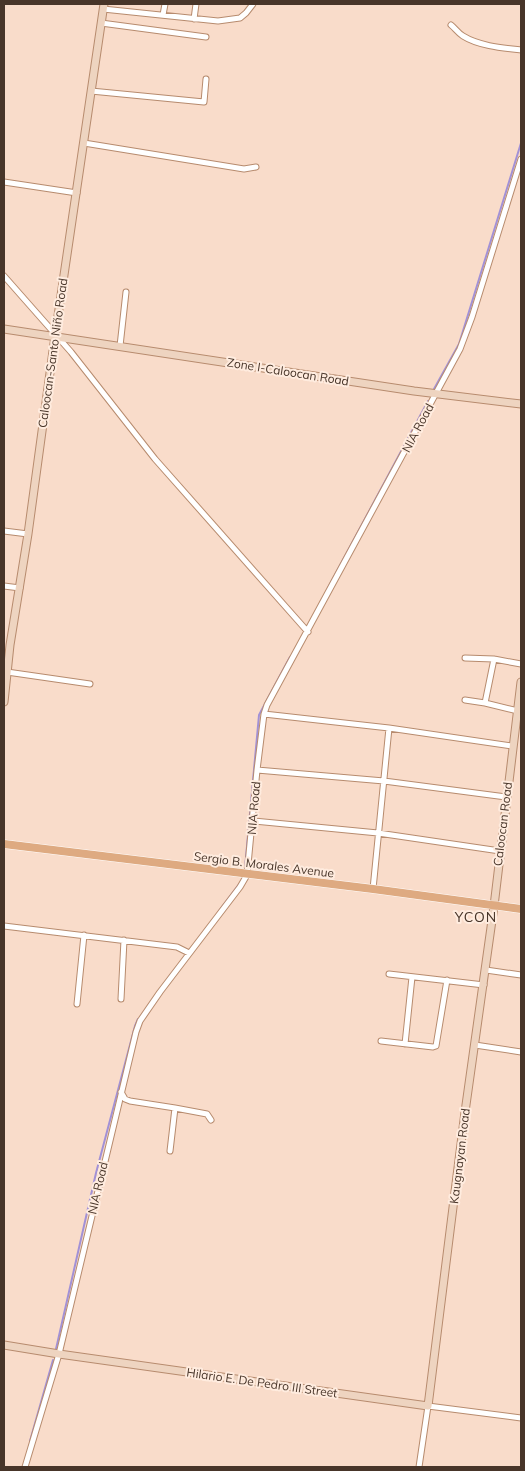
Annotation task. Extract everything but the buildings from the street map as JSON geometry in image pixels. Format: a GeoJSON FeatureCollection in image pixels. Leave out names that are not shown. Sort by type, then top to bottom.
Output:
{"type":"FeatureCollection","features":[{"type":"Feature","properties":{"kind":"main road","name":"Sergio B. Morales Avenue"},"geometry":{"type":"LineString","coordinates":[[4,844],[373,888],[521,909]]}},
{"type":"Feature","properties":{"kind":"street"},"geometry":{"type":"LineString","coordinates":[[164,15],[165,4]]}},
{"type":"Feature","properties":{"kind":"street"},"geometry":{"type":"LineString","coordinates":[[194,19],[196,4]]}},
{"type":"Feature","properties":{"kind":"street"},"geometry":{"type":"LineString","coordinates":[[104,6],[218,21],[236,19],[242,16],[253,4]]}},
{"type":"Feature","properties":{"kind":"street","name":"Caloocan-Santo Niño Road"},"geometry":{"type":"LineString","coordinates":[[4,702],[7,645],[20,588],[104,6]]}},
{"type":"Feature","properties":{"kind":"street"},"geometry":{"type":"LineString","coordinates":[[101,23],[206,37]]}},
{"type":"Feature","properties":{"kind":"street"},"geometry":{"type":"LineString","coordinates":[[451,25],[462,35],[472,40],[500,48],[521,50]]}},
{"type":"Feature","properties":{"kind":"street"},"geometry":{"type":"LineString","coordinates":[[91,91],[204,102],[206,78]]}},
{"type":"Feature","properties":{"kind":"street"},"geometry":{"type":"LineString","coordinates":[[84,143],[244,170],[256,167]]}},
{"type":"Feature","properties":{"kind":"street","name":"NIA Road"},"geometry":{"type":"LineString","coordinates":[[25,1467],[59,1354],[121,1091],[140,1020],[187,951],[240,887],[247,874],[264,714],[272,696],[437,394],[466,336],[521,159]]}},
{"type":"Feature","properties":{"kind":"street"},"geometry":{"type":"LineString","coordinates":[[4,182],[77,193]]}},
{"type":"Feature","properties":{"kind":"street"},"geometry":{"type":"LineString","coordinates":[[4,276],[71,352],[155,460],[308,632]]}},
{"type":"Feature","properties":{"kind":"street"},"geometry":{"type":"LineString","coordinates":[[120,346],[126,292]]}},
{"type":"Feature","properties":{"kind":"street","name":"Zone I-Caloocan Road"},"geometry":{"type":"LineString","coordinates":[[4,329],[437,394],[521,404]]}},
{"type":"Feature","properties":{"kind":"street"},"geometry":{"type":"LineString","coordinates":[[4,531],[28,534]]}},
{"type":"Feature","properties":{"kind":"street"},"geometry":{"type":"LineString","coordinates":[[4,586],[20,588]]}},
{"type":"Feature","properties":{"kind":"street"},"geometry":{"type":"LineString","coordinates":[[465,658],[494,659],[521,664]]}},
{"type":"Feature","properties":{"kind":"street"},"geometry":{"type":"LineString","coordinates":[[485,703],[494,659]]}},
{"type":"Feature","properties":{"kind":"street"},"geometry":{"type":"LineString","coordinates":[[7,672],[90,684]]}},
{"type":"Feature","properties":{"kind":"street","name":"Caloocan Road"},"geometry":{"type":"LineString","coordinates":[[494,906],[512,746],[518,737],[521,682]]}},
{"type":"Feature","properties":{"kind":"street"},"geometry":{"type":"LineString","coordinates":[[465,700],[518,711]]}},
{"type":"Feature","properties":{"kind":"street"},"geometry":{"type":"LineString","coordinates":[[264,714],[389,728],[512,746]]}},
{"type":"Feature","properties":{"kind":"street"},"geometry":{"type":"LineString","coordinates":[[373,888],[389,728]]}},
{"type":"Feature","properties":{"kind":"street"},"geometry":{"type":"LineString","coordinates":[[257,770],[384,781],[506,797]]}},
{"type":"Feature","properties":{"kind":"street"},"geometry":{"type":"LineString","coordinates":[[253,822],[378,833],[500,851]]}},
{"type":"Feature","properties":{"kind":"street","name":"Kaugnayan Road"},"geometry":{"type":"LineString","coordinates":[[428,1406],[494,906]]}},
{"type":"Feature","properties":{"kind":"street"},"geometry":{"type":"LineString","coordinates":[[4,926],[177,947],[187,951]]}},
{"type":"Feature","properties":{"kind":"street"},"geometry":{"type":"LineString","coordinates":[[77,1004],[84,936]]}},
{"type":"Feature","properties":{"kind":"street"},"geometry":{"type":"LineString","coordinates":[[121,999],[124,940]]}},
{"type":"Feature","properties":{"kind":"street"},"geometry":{"type":"LineString","coordinates":[[486,970],[521,975]]}},
{"type":"Feature","properties":{"kind":"street"},"geometry":{"type":"LineString","coordinates":[[389,974],[484,984]]}},
{"type":"Feature","properties":{"kind":"street"},"geometry":{"type":"LineString","coordinates":[[405,1044],[412,977]]}},
{"type":"Feature","properties":{"kind":"street"},"geometry":{"type":"LineString","coordinates":[[381,1042],[436,1046],[447,980]]}},
{"type":"Feature","properties":{"kind":"street"},"geometry":{"type":"LineString","coordinates":[[475,1045],[521,1052]]}},
{"type":"Feature","properties":{"kind":"street"},"geometry":{"type":"LineString","coordinates":[[121,1091],[125,1099],[130,1101],[207,1114],[211,1120]]}},
{"type":"Feature","properties":{"kind":"street"},"geometry":{"type":"LineString","coordinates":[[170,1152],[175,1108]]}},
{"type":"Feature","properties":{"kind":"street","name":"Hilario E. De Pedro III Street"},"geometry":{"type":"LineString","coordinates":[[4,1345],[521,1418]]}},
{"type":"Feature","properties":{"kind":"street"},"geometry":{"type":"LineString","coordinates":[[419,1467],[428,1406]]}},
{"type":"Feature","properties":{"kind":"waterway"},"geometry":{"type":"LineString","coordinates":[[434,389],[459,344],[521,143]]}},
{"type":"Feature","properties":{"kind":"waterway"},"geometry":{"type":"LineString","coordinates":[[328,588],[428,401]]}},
{"type":"Feature","properties":{"kind":"waterway"},"geometry":{"type":"LineString","coordinates":[[245,868],[259,715],[290,657]]}},
{"type":"Feature","properties":{"kind":"waterway"},"geometry":{"type":"LineString","coordinates":[[219,911],[240,883]]}},
{"type":"Feature","properties":{"kind":"waterway"},"geometry":{"type":"LineString","coordinates":[[56,1349],[96,1173],[138,1019]]}},
{"type":"Feature","properties":{"kind":"waterway"},"geometry":{"type":"LineString","coordinates":[[30,1441],[53,1360]]}},
{"type":"Feature","properties":{"kind":"district","name":"YCON"},"geometry":{"type":"Point","coordinates":[476,917]}}]}
